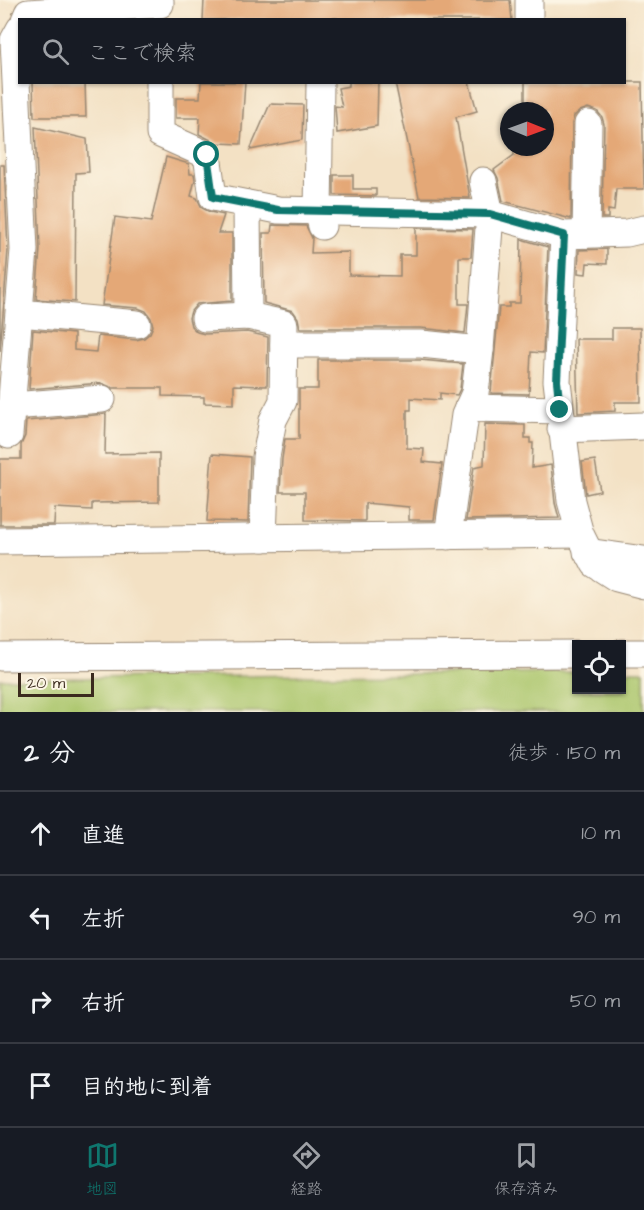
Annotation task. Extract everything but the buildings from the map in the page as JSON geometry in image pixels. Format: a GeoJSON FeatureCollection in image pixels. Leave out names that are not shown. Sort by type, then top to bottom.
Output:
{"type":"FeatureCollection","features":[{"type":"Feature","properties":{"kind":"street"},"geometry":{"type":"LineString","coordinates":[[529,0],[529,18]]}},
{"type":"Feature","properties":{"kind":"street"},"geometry":{"type":"LineString","coordinates":[[26,18],[28,13],[68,5],[160,8]]}},
{"type":"Feature","properties":{"kind":"street"},"geometry":{"type":"LineString","coordinates":[[9,435],[12,406],[14,39],[18,32]]}},
{"type":"Feature","properties":{"kind":"street"},"geometry":{"type":"LineString","coordinates":[[160,84],[160,134],[207,155],[213,197],[320,219],[490,214],[575,235],[627,233],[644,229]]}},
{"type":"Feature","properties":{"kind":"street"},"geometry":{"type":"LineString","coordinates":[[320,84],[320,219]]}},
{"type":"Feature","properties":{"kind":"street"},"geometry":{"type":"LineString","coordinates":[[588,124],[557,381],[561,419],[571,501],[584,543],[595,564],[617,578],[644,585]]}},
{"type":"Feature","properties":{"kind":"street"},"geometry":{"type":"LineString","coordinates":[[448,536],[465,415],[475,393],[480,350],[490,214],[483,181]]}},
{"type":"Feature","properties":{"kind":"street"},"geometry":{"type":"LineString","coordinates":[[247,204],[248,316]]}},
{"type":"Feature","properties":{"kind":"street"},"geometry":{"type":"LineString","coordinates":[[205,318],[248,316],[284,324],[283,401],[273,420],[266,457],[264,538]]}},
{"type":"Feature","properties":{"kind":"street"},"geometry":{"type":"LineString","coordinates":[[13,324],[137,324]]}},
{"type":"Feature","properties":{"kind":"street"},"geometry":{"type":"LineString","coordinates":[[284,344],[421,344],[480,350]]}},
{"type":"Feature","properties":{"kind":"street"},"geometry":{"type":"LineString","coordinates":[[12,406],[102,399]]}},
{"type":"Feature","properties":{"kind":"street"},"geometry":{"type":"LineString","coordinates":[[468,408],[644,426]]}},
{"type":"Feature","properties":{"kind":"street"},"geometry":{"type":"LineString","coordinates":[[0,541],[448,536],[584,543],[644,560]]}},
{"type":"Feature","properties":{"kind":"street"},"geometry":{"type":"LineString","coordinates":[[626,653],[644,653]]}},
{"type":"Feature","properties":{"kind":"street"},"geometry":{"type":"LineString","coordinates":[[0,657],[572,654]]}},
{"type":"Feature","properties":{"kind":"green space"},"geometry":{"type":"Polygon","coordinates":[[[626,671],[644,671],[644,712],[0,712],[0,679],[572,672],[572,694],[626,694],[626,671]]]}},
{"type":"Feature","properties":{"kind":"route"},"geometry":{"type":"LineString","coordinates":[[207,155],[213,197],[278,210],[490,214],[564,235],[557,381],[560,410]]}}]}
